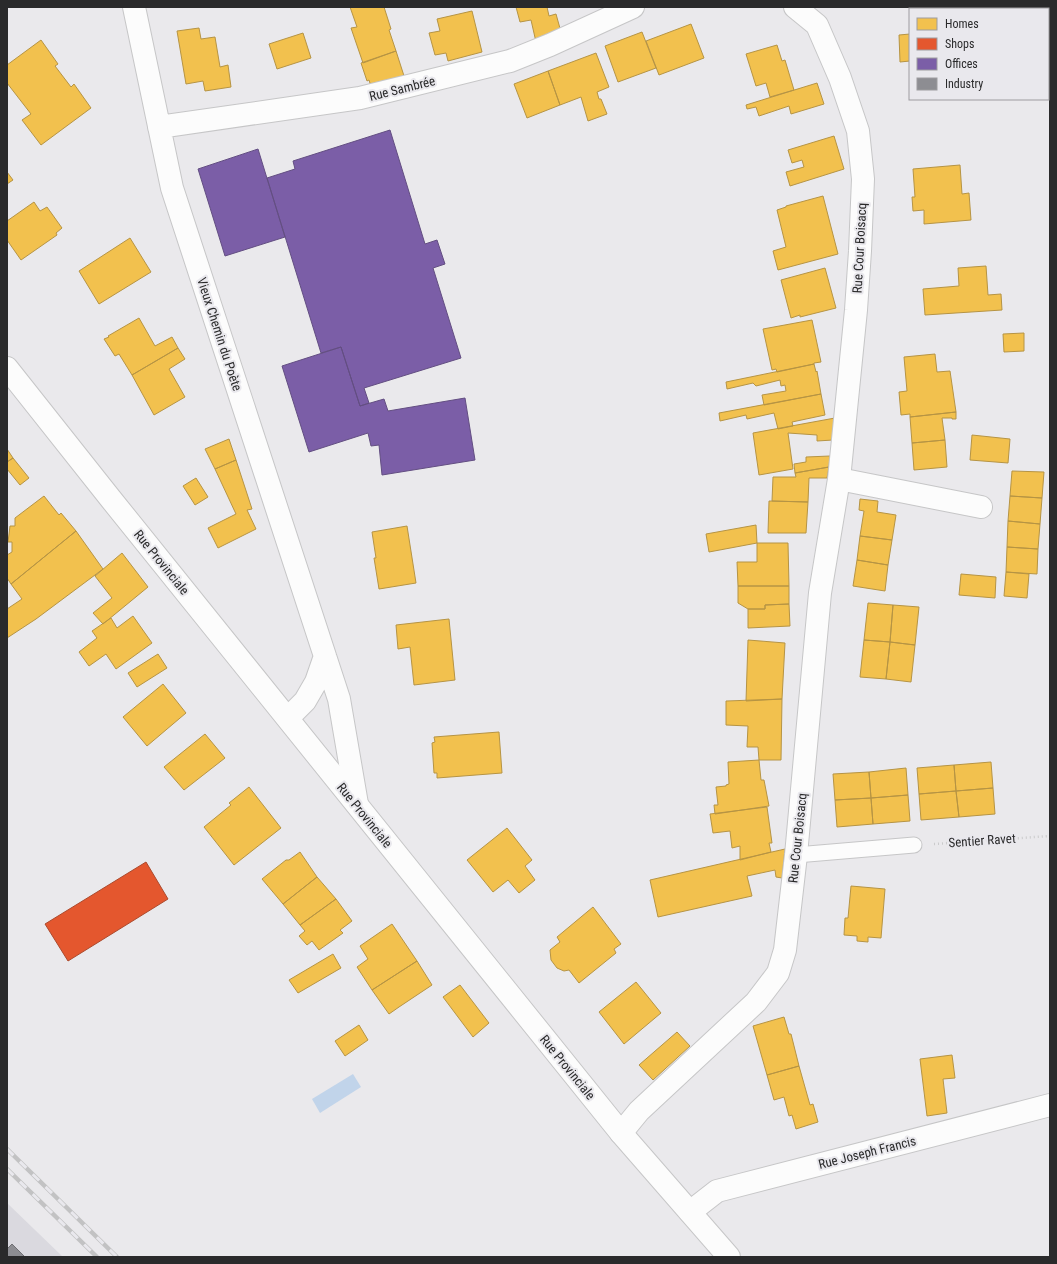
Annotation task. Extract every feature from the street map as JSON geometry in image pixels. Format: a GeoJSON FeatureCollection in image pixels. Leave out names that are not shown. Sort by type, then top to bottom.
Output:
{"type":"FeatureCollection","features":[{"type":"Feature","properties":{"kind":"street","name":"Vieux Chemin du Poète"},"geometry":{"type":"LineString","coordinates":[[134,7],[172,188],[325,656]]}},
{"type":"Feature","properties":{"kind":"street","name":"Rue Sambrée"},"geometry":{"type":"LineString","coordinates":[[159,127],[360,98],[510,61],[550,45],[633,7]]}},
{"type":"Feature","properties":{"kind":"street","name":"Rue Cour Boisacq"},"geometry":{"type":"LineString","coordinates":[[621,1133],[639,1111],[756,1002],[778,973],[785,950],[796,855],[820,593],[839,479],[856,310],[863,179],[858,131],[840,78],[815,16],[795,7]]}},
{"type":"Feature","properties":{"kind":"street","name":"Rue Provinciale"},"geometry":{"type":"LineString","coordinates":[[7,368],[621,1133],[729,1257]]}},
{"type":"Feature","properties":{"kind":"street"},"geometry":{"type":"LineString","coordinates":[[839,479],[981,507]]}},
{"type":"Feature","properties":{"kind":"street"},"geometry":{"type":"LineString","coordinates":[[288,718],[305,701],[316,682],[325,656]]}},
{"type":"Feature","properties":{"kind":"street"},"geometry":{"type":"LineString","coordinates":[[325,656],[340,699],[357,804]]}},
{"type":"Feature","properties":{"kind":"street","name":"Rue Joseph Francis"},"geometry":{"type":"LineString","coordinates":[[690,1212],[718,1191],[1050,1105]]}},
{"type":"Feature","properties":{"kind":"lane"},"geometry":{"type":"LineString","coordinates":[[796,855],[914,845]]}},
{"type":"Feature","properties":{"kind":"path","name":"Sentier Ravet"},"geometry":{"type":"LineString","coordinates":[[914,845],[1050,836]]}},
{"type":"Feature","properties":{"kind":"shaded area"},"geometry":{"type":"Polygon","coordinates":[[[7,1203],[63,1257],[7,1257],[7,1203]]]}},
{"type":"Feature","properties":{"kind":"water"},"geometry":{"type":"Polygon","coordinates":[[[353,1074],[361,1087],[320,1113],[312,1099],[353,1074]]]}},
{"type":"Feature","properties":{"kind":"building: Homes"},"geometry":{"type":"Polygon","coordinates":[[[350,7],[384,7],[391,29],[389,30],[396,51],[363,63],[351,28],[357,27],[350,7]]]}},
{"type":"Feature","properties":{"kind":"building: Homes"},"geometry":{"type":"Polygon","coordinates":[[[516,7],[547,7],[549,16],[556,14],[561,32],[536,42],[531,20],[520,22],[516,7]]]}},
{"type":"Feature","properties":{"kind":"building: Homes"},"geometry":{"type":"Polygon","coordinates":[[[472,11],[482,52],[448,61],[446,53],[435,55],[429,33],[440,31],[437,19],[472,11]]]}},
{"type":"Feature","properties":{"kind":"building: Homes"},"geometry":{"type":"Polygon","coordinates":[[[691,24],[704,58],[659,75],[646,41],[691,24]]]}},
{"type":"Feature","properties":{"kind":"building: Homes"},"geometry":{"type":"Polygon","coordinates":[[[199,28],[201,39],[215,37],[220,67],[228,65],[231,87],[205,91],[203,81],[186,84],[177,31],[199,28]]]}},
{"type":"Feature","properties":{"kind":"building: Homes"},"geometry":{"type":"Polygon","coordinates":[[[642,32],[656,68],[618,82],[605,46],[642,32]]]}},
{"type":"Feature","properties":{"kind":"building: Homes"},"geometry":{"type":"Polygon","coordinates":[[[303,33],[311,58],[277,69],[269,44],[303,33]]]}},
{"type":"Feature","properties":{"kind":"building: Homes"},"geometry":{"type":"Polygon","coordinates":[[[909,34],[909,61],[900,62],[899,35],[909,34]]]}},
{"type":"Feature","properties":{"kind":"building: Homes"},"geometry":{"type":"Polygon","coordinates":[[[41,40],[58,64],[55,66],[71,87],[74,84],[91,108],[41,145],[22,120],[31,114],[7,83],[7,65],[41,40]]]}},
{"type":"Feature","properties":{"kind":"building: Homes"},"geometry":{"type":"Polygon","coordinates":[[[777,45],[782,61],[785,60],[794,90],[770,97],[766,83],[756,86],[746,54],[777,45]]]}},
{"type":"Feature","properties":{"kind":"building: Homes"},"geometry":{"type":"Polygon","coordinates":[[[396,51],[405,79],[372,90],[369,80],[367,81],[361,63],[396,51]]]}},
{"type":"Feature","properties":{"kind":"building: Homes"},"geometry":{"type":"Polygon","coordinates":[[[596,53],[609,87],[597,92],[607,114],[588,121],[581,97],[560,105],[548,71],[596,53]]]}},
{"type":"Feature","properties":{"kind":"building: Homes"},"geometry":{"type":"Polygon","coordinates":[[[548,71],[560,105],[527,118],[514,84],[548,71]]]}},
{"type":"Feature","properties":{"kind":"building: Homes"},"geometry":{"type":"Polygon","coordinates":[[[817,83],[824,104],[791,114],[789,106],[759,116],[756,107],[747,109],[746,105],[817,83]]]}},
{"type":"Feature","properties":{"kind":"building: Homes"},"geometry":{"type":"Polygon","coordinates":[[[834,136],[844,169],[790,186],[786,172],[804,167],[802,160],[792,163],[788,150],[834,136]]]}},
{"type":"Feature","properties":{"kind":"building: Homes"},"geometry":{"type":"Polygon","coordinates":[[[960,165],[962,194],[969,193],[971,220],[924,224],[924,210],[913,211],[912,197],[915,197],[913,169],[960,165]]]}},
{"type":"Feature","properties":{"kind":"building: Homes"},"geometry":{"type":"Polygon","coordinates":[[[7,172],[13,180],[7,184],[7,172]]]}},
{"type":"Feature","properties":{"kind":"building: Homes"},"geometry":{"type":"Polygon","coordinates":[[[823,196],[838,254],[778,270],[773,251],[786,247],[777,210],[786,206],[823,196]]]}},
{"type":"Feature","properties":{"kind":"building: Homes"},"geometry":{"type":"Polygon","coordinates":[[[34,202],[40,211],[47,207],[62,228],[56,233],[57,235],[21,260],[7,240],[7,221],[34,202]]]}},
{"type":"Feature","properties":{"kind":"building: Homes"},"geometry":{"type":"Polygon","coordinates":[[[130,238],[151,272],[99,304],[79,271],[130,238]]]}},
{"type":"Feature","properties":{"kind":"building: Homes"},"geometry":{"type":"Polygon","coordinates":[[[986,266],[988,295],[1001,294],[1002,310],[925,315],[923,289],[959,286],[958,268],[986,266]]]}},
{"type":"Feature","properties":{"kind":"building: Homes"},"geometry":{"type":"Polygon","coordinates":[[[825,268],[836,308],[791,318],[781,280],[825,268]]]}},
{"type":"Feature","properties":{"kind":"building: Homes"},"geometry":{"type":"Polygon","coordinates":[[[139,318],[155,346],[172,337],[178,348],[132,375],[119,354],[115,356],[104,339],[139,318]]]}},
{"type":"Feature","properties":{"kind":"building: Homes"},"geometry":{"type":"Polygon","coordinates":[[[812,320],[821,362],[777,372],[776,369],[772,370],[763,329],[812,320]]]}},
{"type":"Feature","properties":{"kind":"building: Homes"},"geometry":{"type":"Polygon","coordinates":[[[1024,333],[1024,351],[1004,352],[1003,334],[1024,333]]]}},
{"type":"Feature","properties":{"kind":"building: Homes"},"geometry":{"type":"Polygon","coordinates":[[[178,348],[185,359],[169,369],[185,397],[154,415],[132,375],[178,348]]]}},
{"type":"Feature","properties":{"kind":"building: Homes"},"geometry":{"type":"Polygon","coordinates":[[[935,354],[937,372],[950,371],[956,412],[910,417],[910,414],[901,415],[899,392],[907,391],[904,357],[935,354]]]}},
{"type":"Feature","properties":{"kind":"building: Homes"},"geometry":{"type":"Polygon","coordinates":[[[814,364],[816,372],[817,371],[821,394],[764,405],[762,395],[786,391],[785,385],[781,386],[780,380],[756,386],[753,383],[727,389],[726,382],[814,364]]]}},
{"type":"Feature","properties":{"kind":"building: Homes"},"geometry":{"type":"Polygon","coordinates":[[[821,394],[825,415],[792,422],[793,426],[778,429],[774,413],[747,419],[746,415],[720,421],[719,413],[821,394]]]}},
{"type":"Feature","properties":{"kind":"building: Homes"},"geometry":{"type":"Polygon","coordinates":[[[956,412],[956,419],[942,418],[945,440],[912,443],[910,417],[956,412]]]}},
{"type":"Feature","properties":{"kind":"building: Homes"},"geometry":{"type":"Polygon","coordinates":[[[835,418],[833,440],[817,441],[817,435],[788,433],[793,469],[759,475],[753,433],[835,418]]]}},
{"type":"Feature","properties":{"kind":"building: Homes"},"geometry":{"type":"Polygon","coordinates":[[[972,435],[1010,439],[1008,463],[970,460],[972,435]]]}},
{"type":"Feature","properties":{"kind":"building: Homes"},"geometry":{"type":"Polygon","coordinates":[[[229,439],[236,460],[215,469],[205,449],[229,439]]]}},
{"type":"Feature","properties":{"kind":"building: Homes"},"geometry":{"type":"Polygon","coordinates":[[[945,440],[947,467],[914,470],[912,443],[945,440]]]}},
{"type":"Feature","properties":{"kind":"building: Homes"},"geometry":{"type":"Polygon","coordinates":[[[7,449],[13,458],[7,462],[7,449]]]}},
{"type":"Feature","properties":{"kind":"building: Homes"},"geometry":{"type":"Polygon","coordinates":[[[830,456],[829,467],[795,473],[794,464],[806,462],[806,457],[830,456]]]}},
{"type":"Feature","properties":{"kind":"building: Homes"},"geometry":{"type":"Polygon","coordinates":[[[13,458],[29,478],[20,485],[7,469],[7,462],[13,458]]]}},
{"type":"Feature","properties":{"kind":"building: Homes"},"geometry":{"type":"Polygon","coordinates":[[[236,460],[252,509],[247,510],[256,529],[218,548],[208,528],[236,514],[215,469],[236,460]]]}},
{"type":"Feature","properties":{"kind":"building: Homes"},"geometry":{"type":"Polygon","coordinates":[[[829,467],[827,478],[809,478],[808,502],[772,501],[773,477],[796,477],[795,473],[829,467]]]}},
{"type":"Feature","properties":{"kind":"building: Homes"},"geometry":{"type":"Polygon","coordinates":[[[1012,471],[1044,472],[1042,498],[1010,496],[1012,471]]]}},
{"type":"Feature","properties":{"kind":"building: Homes"},"geometry":{"type":"Polygon","coordinates":[[[196,478],[208,497],[195,505],[183,486],[196,478]]]}},
{"type":"Feature","properties":{"kind":"building: Homes"},"geometry":{"type":"Polygon","coordinates":[[[44,496],[59,515],[61,513],[76,531],[11,584],[7,578],[7,555],[12,552],[12,542],[8,542],[10,526],[15,526],[15,518],[44,496]]]}},
{"type":"Feature","properties":{"kind":"building: Homes"},"geometry":{"type":"Polygon","coordinates":[[[1010,496],[1042,498],[1040,524],[1008,521],[1010,496]]]}},
{"type":"Feature","properties":{"kind":"building: Homes"},"geometry":{"type":"Polygon","coordinates":[[[860,499],[878,501],[877,512],[896,515],[892,540],[860,536],[864,511],[859,510],[860,499]]]}},
{"type":"Feature","properties":{"kind":"building: Homes"},"geometry":{"type":"Polygon","coordinates":[[[769,501],[808,502],[806,533],[768,533],[769,501]]]}},
{"type":"Feature","properties":{"kind":"building: Homes"},"geometry":{"type":"Polygon","coordinates":[[[1008,521],[1040,524],[1038,549],[1007,547],[1008,521]]]}},
{"type":"Feature","properties":{"kind":"building: Homes"},"geometry":{"type":"Polygon","coordinates":[[[756,525],[757,543],[709,552],[706,534],[756,525]]]}},
{"type":"Feature","properties":{"kind":"building: Homes"},"geometry":{"type":"Polygon","coordinates":[[[407,526],[416,583],[379,589],[372,532],[407,526]]]}},
{"type":"Feature","properties":{"kind":"building: Homes"},"geometry":{"type":"Polygon","coordinates":[[[76,531],[103,569],[36,619],[7,638],[7,609],[22,599],[11,584],[76,531]]]}},
{"type":"Feature","properties":{"kind":"building: Homes"},"geometry":{"type":"Polygon","coordinates":[[[860,536],[892,540],[888,565],[857,560],[860,536]]]}},
{"type":"Feature","properties":{"kind":"building: Homes"},"geometry":{"type":"Polygon","coordinates":[[[757,543],[788,543],[789,586],[738,586],[737,562],[757,562],[757,543]]]}},
{"type":"Feature","properties":{"kind":"building: Homes"},"geometry":{"type":"Polygon","coordinates":[[[1007,547],[1038,549],[1037,574],[1006,572],[1007,547]]]}},
{"type":"Feature","properties":{"kind":"building: Homes"},"geometry":{"type":"Polygon","coordinates":[[[122,553],[148,587],[103,624],[93,613],[112,598],[95,576],[122,553]]]}},
{"type":"Feature","properties":{"kind":"building: Homes"},"geometry":{"type":"Polygon","coordinates":[[[857,560],[888,565],[885,591],[853,586],[857,560]]]}},
{"type":"Feature","properties":{"kind":"building: Homes"},"geometry":{"type":"Polygon","coordinates":[[[1006,572],[1029,574],[1027,598],[1004,596],[1006,572]]]}},
{"type":"Feature","properties":{"kind":"building: Homes"},"geometry":{"type":"Polygon","coordinates":[[[961,574],[996,577],[995,598],[959,595],[961,574]]]}},
{"type":"Feature","properties":{"kind":"building: Homes"},"geometry":{"type":"Polygon","coordinates":[[[738,586],[789,586],[789,604],[765,605],[765,609],[748,609],[738,603],[738,586]]]}},
{"type":"Feature","properties":{"kind":"building: Homes"},"geometry":{"type":"Polygon","coordinates":[[[868,603],[893,605],[890,642],[864,640],[868,603]]]}},
{"type":"Feature","properties":{"kind":"building: Homes"},"geometry":{"type":"Polygon","coordinates":[[[789,604],[790,626],[748,628],[748,609],[765,609],[765,605],[789,604]]]}},
{"type":"Feature","properties":{"kind":"building: Homes"},"geometry":{"type":"Polygon","coordinates":[[[893,605],[919,607],[915,645],[890,642],[893,605]]]}},
{"type":"Feature","properties":{"kind":"building: Homes"},"geometry":{"type":"Polygon","coordinates":[[[133,616],[152,643],[116,669],[106,654],[89,666],[79,652],[97,638],[92,631],[111,618],[117,628],[133,616]]]}},
{"type":"Feature","properties":{"kind":"building: Homes"},"geometry":{"type":"Polygon","coordinates":[[[449,619],[455,680],[414,685],[410,647],[398,649],[396,625],[449,619]]]}},
{"type":"Feature","properties":{"kind":"building: Homes"},"geometry":{"type":"Polygon","coordinates":[[[748,640],[785,643],[782,699],[746,701],[748,640]]]}},
{"type":"Feature","properties":{"kind":"building: Homes"},"geometry":{"type":"Polygon","coordinates":[[[864,640],[890,642],[886,679],[860,677],[864,640]]]}},
{"type":"Feature","properties":{"kind":"building: Homes"},"geometry":{"type":"Polygon","coordinates":[[[890,642],[915,645],[911,682],[886,679],[890,642]]]}},
{"type":"Feature","properties":{"kind":"building: Homes"},"geometry":{"type":"Polygon","coordinates":[[[158,654],[167,668],[137,687],[128,673],[158,654]]]}},
{"type":"Feature","properties":{"kind":"building: Homes"},"geometry":{"type":"Polygon","coordinates":[[[163,684],[186,713],[147,746],[123,717],[163,684]]]}},
{"type":"Feature","properties":{"kind":"building: Homes"},"geometry":{"type":"Polygon","coordinates":[[[782,699],[781,760],[759,760],[758,747],[747,747],[748,726],[726,725],[726,701],[782,699]]]}},
{"type":"Feature","properties":{"kind":"building: Homes"},"geometry":{"type":"Polygon","coordinates":[[[499,732],[502,773],[437,778],[437,773],[434,773],[432,743],[435,742],[434,737],[499,732]]]}},
{"type":"Feature","properties":{"kind":"building: Homes"},"geometry":{"type":"Polygon","coordinates":[[[205,734],[225,758],[184,790],[164,767],[205,734]]]}},
{"type":"Feature","properties":{"kind":"building: Homes"},"geometry":{"type":"Polygon","coordinates":[[[759,760],[761,780],[764,780],[769,806],[715,814],[714,805],[718,805],[716,787],[726,786],[729,784],[728,762],[759,760]]]}},
{"type":"Feature","properties":{"kind":"building: Homes"},"geometry":{"type":"Polygon","coordinates":[[[991,762],[993,788],[956,791],[954,765],[991,762]]]}},
{"type":"Feature","properties":{"kind":"building: Homes"},"geometry":{"type":"Polygon","coordinates":[[[954,765],[956,791],[919,794],[917,768],[954,765]]]}},
{"type":"Feature","properties":{"kind":"building: Homes"},"geometry":{"type":"Polygon","coordinates":[[[906,768],[908,795],[871,798],[869,772],[906,768]]]}},
{"type":"Feature","properties":{"kind":"building: Homes"},"geometry":{"type":"Polygon","coordinates":[[[869,772],[871,798],[835,800],[833,774],[869,772]]]}},
{"type":"Feature","properties":{"kind":"building: Homes"},"geometry":{"type":"Polygon","coordinates":[[[249,787],[281,828],[234,865],[204,827],[231,805],[229,803],[249,787]]]}},
{"type":"Feature","properties":{"kind":"building: Homes"},"geometry":{"type":"Polygon","coordinates":[[[993,788],[995,814],[959,817],[956,791],[993,788]]]}},
{"type":"Feature","properties":{"kind":"building: Homes"},"geometry":{"type":"Polygon","coordinates":[[[956,791],[959,817],[921,820],[919,794],[956,791]]]}},
{"type":"Feature","properties":{"kind":"building: Homes"},"geometry":{"type":"Polygon","coordinates":[[[908,795],[910,821],[873,824],[871,798],[908,795]]]}},
{"type":"Feature","properties":{"kind":"building: Homes"},"geometry":{"type":"Polygon","coordinates":[[[871,798],[873,824],[837,827],[835,800],[871,798]]]}},
{"type":"Feature","properties":{"kind":"building: Homes"},"geometry":{"type":"Polygon","coordinates":[[[767,807],[772,843],[769,843],[771,852],[740,860],[740,846],[732,848],[730,831],[713,833],[710,814],[767,807]]]}},
{"type":"Feature","properties":{"kind":"building: Homes"},"geometry":{"type":"Polygon","coordinates":[[[507,828],[532,860],[525,866],[535,880],[519,893],[508,880],[493,892],[467,860],[507,828]]]}},
{"type":"Feature","properties":{"kind":"building: Homes"},"geometry":{"type":"Polygon","coordinates":[[[785,849],[782,878],[776,877],[775,870],[747,876],[752,896],[658,917],[650,880],[785,849]]]}},
{"type":"Feature","properties":{"kind":"building: Homes"},"geometry":{"type":"Polygon","coordinates":[[[300,852],[317,877],[283,904],[262,879],[286,860],[289,860],[300,852]]]}},
{"type":"Feature","properties":{"kind":"building: Homes"},"geometry":{"type":"Polygon","coordinates":[[[317,877],[336,899],[300,925],[283,904],[317,877]]]}},
{"type":"Feature","properties":{"kind":"building: Homes"},"geometry":{"type":"Polygon","coordinates":[[[851,886],[885,889],[881,938],[868,937],[868,942],[857,941],[857,936],[844,935],[845,918],[848,918],[851,886]]]}},
{"type":"Feature","properties":{"kind":"building: Homes"},"geometry":{"type":"Polygon","coordinates":[[[336,899],[352,921],[340,930],[343,933],[319,950],[312,941],[307,945],[299,936],[305,931],[300,925],[336,899]]]}},
{"type":"Feature","properties":{"kind":"building: Homes"},"geometry":{"type":"Polygon","coordinates":[[[593,907],[621,944],[614,949],[616,953],[579,983],[569,970],[564,971],[557,968],[551,960],[550,950],[560,942],[557,937],[593,907]]]}},
{"type":"Feature","properties":{"kind":"building: Homes"},"geometry":{"type":"Polygon","coordinates":[[[392,924],[417,961],[372,990],[357,967],[368,959],[360,946],[392,924]]]}},
{"type":"Feature","properties":{"kind":"building: Homes"},"geometry":{"type":"Polygon","coordinates":[[[333,954],[341,968],[298,993],[289,980],[333,954]]]}},
{"type":"Feature","properties":{"kind":"building: Homes"},"geometry":{"type":"Polygon","coordinates":[[[417,961],[432,985],[389,1014],[372,990],[417,961]]]}},
{"type":"Feature","properties":{"kind":"building: Homes"},"geometry":{"type":"Polygon","coordinates":[[[636,982],[661,1013],[624,1044],[599,1012],[636,982]]]}},
{"type":"Feature","properties":{"kind":"building: Homes"},"geometry":{"type":"Polygon","coordinates":[[[460,985],[489,1023],[473,1037],[443,997],[460,985]]]}},
{"type":"Feature","properties":{"kind":"building: Homes"},"geometry":{"type":"Polygon","coordinates":[[[784,1017],[789,1034],[791,1034],[799,1066],[767,1075],[753,1026],[784,1017]]]}},
{"type":"Feature","properties":{"kind":"building: Homes"},"geometry":{"type":"Polygon","coordinates":[[[359,1025],[368,1040],[345,1056],[335,1041],[359,1025]]]}},
{"type":"Feature","properties":{"kind":"building: Homes"},"geometry":{"type":"Polygon","coordinates":[[[677,1032],[690,1046],[653,1080],[639,1065],[677,1032]]]}},
{"type":"Feature","properties":{"kind":"building: Homes"},"geometry":{"type":"Polygon","coordinates":[[[952,1055],[955,1078],[943,1079],[947,1113],[927,1116],[920,1059],[952,1055]]]}},
{"type":"Feature","properties":{"kind":"building: Homes"},"geometry":{"type":"Polygon","coordinates":[[[799,1066],[810,1105],[813,1104],[818,1122],[796,1129],[792,1115],[789,1116],[784,1097],[774,1100],[767,1075],[799,1066]]]}},
{"type":"Feature","properties":{"kind":"building: Shops"},"geometry":{"type":"Polygon","coordinates":[[[146,862],[168,899],[68,961],[45,924],[146,862]]]}},
{"type":"Feature","properties":{"kind":"building: Offices"},"geometry":{"type":"Polygon","coordinates":[[[390,130],[425,244],[437,240],[445,264],[433,268],[461,358],[364,388],[369,403],[360,406],[341,347],[321,353],[267,178],[295,169],[293,161],[390,130]]]}},
{"type":"Feature","properties":{"kind":"building: Offices"},"geometry":{"type":"Polygon","coordinates":[[[258,149],[285,237],[225,256],[198,169],[258,149]]]}},
{"type":"Feature","properties":{"kind":"building: Offices"},"geometry":{"type":"Polygon","coordinates":[[[341,347],[360,406],[384,399],[388,411],[465,398],[475,460],[382,475],[379,445],[371,446],[368,433],[309,452],[282,366],[341,347]]]}},
{"type":"Feature","properties":{"kind":"building: Industry"},"geometry":{"type":"Polygon","coordinates":[[[12,1244],[25,1257],[7,1257],[7,1249],[12,1244]]]}},
{"type":"Feature","properties":{"kind":"railway"},"geometry":{"type":"LineString","coordinates":[[7,1149],[117,1257]]}},
{"type":"Feature","properties":{"kind":"railway"},"geometry":{"type":"LineString","coordinates":[[7,1169],[97,1257]]}}]}
